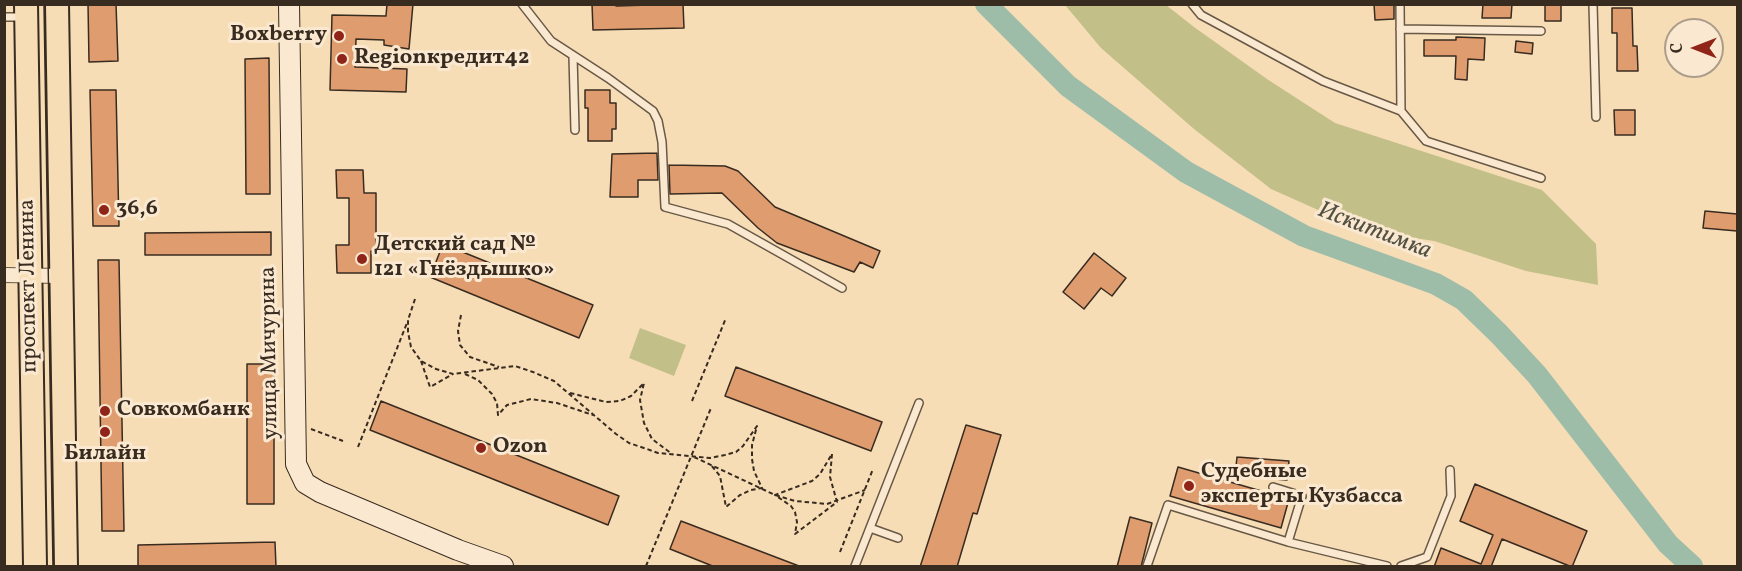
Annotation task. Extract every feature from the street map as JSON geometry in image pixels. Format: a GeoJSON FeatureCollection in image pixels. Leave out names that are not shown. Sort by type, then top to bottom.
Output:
{"type":"FeatureCollection","features":[{"type":"Feature","properties":{"kind":"main road","name":"проспект Ленина"},"geometry":{"type":"LineString","coordinates":[[57,4],[66,567]]}},
{"type":"Feature","properties":{"kind":"main road","name":"проспект Ленина"},"geometry":{"type":"LineString","coordinates":[[19,13],[30,276],[35,567]]}},
{"type":"Feature","properties":{"kind":"street","name":"улица Мичурина"},"geometry":{"type":"LineString","coordinates":[[289,4],[296,464],[304,483],[320,492],[503,567]]}},
{"type":"Feature","properties":{"kind":"street"},"geometry":{"type":"LineString","coordinates":[[4,275],[61,276]]}},
{"type":"Feature","properties":{"kind":"lane"},"geometry":{"type":"LineString","coordinates":[[522,4],[551,40],[653,111],[658,121],[662,142],[665,207],[728,224],[842,288]]}},
{"type":"Feature","properties":{"kind":"lane"},"geometry":{"type":"LineString","coordinates":[[1192,4],[1201,15],[1323,81],[1401,111],[1426,141],[1541,178]]}},
{"type":"Feature","properties":{"kind":"lane"},"geometry":{"type":"LineString","coordinates":[[1400,4],[1401,111]]}},
{"type":"Feature","properties":{"kind":"lane"},"geometry":{"type":"LineString","coordinates":[[1593,4],[1596,117]]}},
{"type":"Feature","properties":{"kind":"lane"},"geometry":{"type":"LineString","coordinates":[[1400,29],[1541,31]]}},
{"type":"Feature","properties":{"kind":"lane"},"geometry":{"type":"LineString","coordinates":[[573,56],[575,130]]}},
{"type":"Feature","properties":{"kind":"lane"},"geometry":{"type":"LineString","coordinates":[[855,567],[919,403]]}},
{"type":"Feature","properties":{"kind":"lane"},"geometry":{"type":"LineString","coordinates":[[1401,567],[1427,557],[1451,496],[1449,470]]}},
{"type":"Feature","properties":{"kind":"lane"},"geometry":{"type":"LineString","coordinates":[[1273,487],[1302,496],[1288,542]]}},
{"type":"Feature","properties":{"kind":"lane"},"geometry":{"type":"LineString","coordinates":[[1147,567],[1168,506],[1288,542],[1387,567]]}},
{"type":"Feature","properties":{"kind":"lane"},"geometry":{"type":"LineString","coordinates":[[870,528],[898,538]]}},
{"type":"Feature","properties":{"kind":"path"},"geometry":{"type":"LineString","coordinates":[[358,447],[415,299]]}},
{"type":"Feature","properties":{"kind":"path"},"geometry":{"type":"LineString","coordinates":[[460,315],[458,331],[460,345],[470,357],[501,368]]}},
{"type":"Feature","properties":{"kind":"path"},"geometry":{"type":"LineString","coordinates":[[692,401],[726,318]]}},
{"type":"Feature","properties":{"kind":"path"},"geometry":{"type":"LineString","coordinates":[[408,320],[411,348],[421,362],[430,387],[453,374]]}},
{"type":"Feature","properties":{"kind":"path"},"geometry":{"type":"LineString","coordinates":[[421,362],[453,374],[515,366],[533,372],[554,381],[629,443],[658,453],[710,458],[736,452],[757,426],[752,445],[752,459],[754,471],[762,489]]}},
{"type":"Feature","properties":{"kind":"path"},"geometry":{"type":"LineString","coordinates":[[464,373],[478,380],[492,394],[497,403],[498,416],[507,405],[531,399],[557,403],[595,416]]}},
{"type":"Feature","properties":{"kind":"path"},"geometry":{"type":"LineString","coordinates":[[569,393],[606,402],[620,401],[632,396],[644,383],[640,400],[644,423],[652,439],[672,454]]}},
{"type":"Feature","properties":{"kind":"path"},"geometry":{"type":"LineString","coordinates":[[646,567],[711,408]]}},
{"type":"Feature","properties":{"kind":"path"},"geometry":{"type":"LineString","coordinates":[[311,429],[343,441]]}},
{"type":"Feature","properties":{"kind":"path"},"geometry":{"type":"LineString","coordinates":[[775,495],[812,481],[820,474],[832,454],[830,477],[837,502]]}},
{"type":"Feature","properties":{"kind":"path"},"geometry":{"type":"LineString","coordinates":[[692,456],[775,495],[795,501],[837,502]]}},
{"type":"Feature","properties":{"kind":"path"},"geometry":{"type":"LineString","coordinates":[[711,465],[720,476],[726,507],[740,495],[751,490],[762,489]]}},
{"type":"Feature","properties":{"kind":"path"},"geometry":{"type":"LineString","coordinates":[[840,552],[873,470]]}},
{"type":"Feature","properties":{"kind":"path"},"geometry":{"type":"LineString","coordinates":[[775,495],[791,506],[795,512],[797,522],[795,534],[837,502],[865,490]]}},
{"type":"Feature","properties":{"kind":"shaded area"},"geometry":{"type":"Polygon","coordinates":[[[1065,5],[1166,5],[1267,79],[1335,123],[1542,190],[1596,244],[1598,285],[1526,271],[1434,241],[1363,230],[1271,189],[1194,129],[1101,48],[1065,5]]]}},
{"type":"Feature","properties":{"kind":"shaded area"},"geometry":{"type":"Polygon","coordinates":[[[640,328],[686,345],[674,376],[629,358],[640,328]]]}},
{"type":"Feature","properties":{"kind":"building"},"geometry":{"type":"Polygon","coordinates":[[[88,4],[116,4],[118,61],[89,62],[88,4]]]}},
{"type":"Feature","properties":{"kind":"building"},"geometry":{"type":"Polygon","coordinates":[[[387,4],[413,4],[409,49],[384,45],[384,40],[356,39],[355,67],[407,69],[406,92],[330,90],[332,15],[386,16],[387,4]]]}},
{"type":"Feature","properties":{"kind":"building"},"geometry":{"type":"Polygon","coordinates":[[[592,4],[616,4],[616,6],[683,4],[684,28],[593,30],[592,4]]]}},
{"type":"Feature","properties":{"kind":"building"},"geometry":{"type":"Polygon","coordinates":[[[1374,4],[1394,4],[1394,19],[1375,20],[1374,4]]]}},
{"type":"Feature","properties":{"kind":"building"},"geometry":{"type":"Polygon","coordinates":[[[1483,4],[1512,4],[1511,18],[1482,18],[1483,4]]]}},
{"type":"Feature","properties":{"kind":"building"},"geometry":{"type":"Polygon","coordinates":[[[1545,4],[1561,4],[1561,21],[1545,21],[1545,4]]]}},
{"type":"Feature","properties":{"kind":"building"},"geometry":{"type":"Polygon","coordinates":[[[1612,8],[1632,8],[1633,46],[1637,46],[1638,71],[1617,71],[1617,33],[1612,33],[1612,8]]]}},
{"type":"Feature","properties":{"kind":"building"},"geometry":{"type":"Polygon","coordinates":[[[1456,37],[1485,38],[1484,60],[1468,59],[1467,80],[1455,79],[1456,56],[1424,56],[1424,40],[1456,40],[1456,37]]]}},
{"type":"Feature","properties":{"kind":"building"},"geometry":{"type":"Polygon","coordinates":[[[1516,41],[1533,43],[1532,54],[1515,52],[1516,41]]]}},
{"type":"Feature","properties":{"kind":"building"},"geometry":{"type":"Polygon","coordinates":[[[269,58],[270,194],[246,194],[245,59],[269,58]]]}},
{"type":"Feature","properties":{"kind":"building"},"geometry":{"type":"Polygon","coordinates":[[[90,90],[116,90],[119,226],[93,226],[90,90]]]}},
{"type":"Feature","properties":{"kind":"building"},"geometry":{"type":"Polygon","coordinates":[[[585,90],[610,90],[610,103],[616,103],[616,129],[612,129],[612,141],[588,141],[588,108],[585,108],[585,90]]]}},
{"type":"Feature","properties":{"kind":"building"},"geometry":{"type":"Polygon","coordinates":[[[1614,110],[1635,110],[1635,135],[1615,135],[1614,110]]]}},
{"type":"Feature","properties":{"kind":"building"},"geometry":{"type":"Polygon","coordinates":[[[657,153],[658,180],[638,180],[638,197],[610,197],[612,154],[657,153]]]}},
{"type":"Feature","properties":{"kind":"building"},"geometry":{"type":"Polygon","coordinates":[[[669,165],[725,166],[738,171],[775,207],[880,251],[873,268],[860,262],[854,272],[777,243],[722,193],[670,194],[669,165]]]}},
{"type":"Feature","properties":{"kind":"building"},"geometry":{"type":"Polygon","coordinates":[[[336,170],[363,170],[364,193],[376,193],[376,251],[371,251],[371,273],[337,273],[336,245],[349,245],[349,198],[337,198],[336,170]]]}},
{"type":"Feature","properties":{"kind":"building"},"geometry":{"type":"Polygon","coordinates":[[[1705,211],[1737,214],[1737,231],[1703,228],[1705,211]]]}},
{"type":"Feature","properties":{"kind":"building"},"geometry":{"type":"Polygon","coordinates":[[[271,232],[271,255],[145,255],[145,233],[271,232]]]}},
{"type":"Feature","properties":{"kind":"building"},"geometry":{"type":"Polygon","coordinates":[[[443,244],[593,305],[579,338],[430,277],[443,244]]]}},
{"type":"Feature","properties":{"kind":"building"},"geometry":{"type":"Polygon","coordinates":[[[1094,253],[1126,278],[1112,296],[1101,288],[1084,309],[1063,292],[1094,253]]]}},
{"type":"Feature","properties":{"kind":"building"},"geometry":{"type":"Polygon","coordinates":[[[98,260],[119,260],[124,531],[102,531],[98,260]]]}},
{"type":"Feature","properties":{"kind":"building"},"geometry":{"type":"Polygon","coordinates":[[[247,364],[274,364],[274,504],[247,504],[247,364]]]}},
{"type":"Feature","properties":{"kind":"building"},"geometry":{"type":"Polygon","coordinates":[[[736,367],[882,422],[871,451],[725,396],[736,367]]]}},
{"type":"Feature","properties":{"kind":"building"},"geometry":{"type":"Polygon","coordinates":[[[381,401],[619,496],[608,525],[370,430],[381,401]]]}},
{"type":"Feature","properties":{"kind":"building"},"geometry":{"type":"Polygon","coordinates":[[[966,425],[1001,435],[977,514],[973,513],[957,567],[920,567],[966,425]]]}},
{"type":"Feature","properties":{"kind":"building"},"geometry":{"type":"Polygon","coordinates":[[[1237,457],[1289,461],[1287,480],[1235,476],[1237,457]]]}},
{"type":"Feature","properties":{"kind":"building"},"geometry":{"type":"Polygon","coordinates":[[[1178,467],[1289,499],[1281,528],[1170,496],[1178,467]]]}},
{"type":"Feature","properties":{"kind":"building"},"geometry":{"type":"Polygon","coordinates":[[[1475,484],[1587,531],[1572,567],[1502,539],[1491,567],[1434,567],[1441,548],[1481,564],[1493,535],[1460,521],[1475,484]]]}},
{"type":"Feature","properties":{"kind":"building"},"geometry":{"type":"Polygon","coordinates":[[[1130,517],[1152,523],[1141,567],[1117,567],[1130,517]]]}},
{"type":"Feature","properties":{"kind":"building"},"geometry":{"type":"Polygon","coordinates":[[[681,521],[799,567],[715,567],[670,549],[681,521]]]}},
{"type":"Feature","properties":{"kind":"building"},"geometry":{"type":"Polygon","coordinates":[[[275,542],[276,567],[138,567],[138,545],[275,542]]]}},
{"type":"Feature","properties":{"kind":"waterway","name":"Искитимка"},"geometry":{"type":"LineString","coordinates":[[986,4],[1068,86],[1186,172],[1304,236],[1436,284],[1464,300],[1537,375],[1668,544],[1692,566]]}},
{"type":"Feature","properties":{"kind":"tram line"},"geometry":{"type":"LineString","coordinates":[[44,4],[53,566]]}},
{"type":"Feature","properties":{"kind":"place","name":"Boxberry"},"geometry":{"type":"Point","coordinates":[339,36]}},
{"type":"Feature","properties":{"kind":"place","name":"Regionкредит42"},"geometry":{"type":"Point","coordinates":[342,59]}},
{"type":"Feature","properties":{"kind":"place","name":"36,6"},"geometry":{"type":"Point","coordinates":[104,210]}},
{"type":"Feature","properties":{"kind":"place","name":"Детский сад № 121 «Гнёздышко»"},"geometry":{"type":"Point","coordinates":[362,259]}},
{"type":"Feature","properties":{"kind":"place","name":"Совкомбанк"},"geometry":{"type":"Point","coordinates":[105,411]}},
{"type":"Feature","properties":{"kind":"place","name":"Билайн"},"geometry":{"type":"Point","coordinates":[105,432]}},
{"type":"Feature","properties":{"kind":"place","name":"Ozon"},"geometry":{"type":"Point","coordinates":[481,448]}},
{"type":"Feature","properties":{"kind":"place","name":"Судебные эксперты Кузбасса"},"geometry":{"type":"Point","coordinates":[1189,486]}}]}
